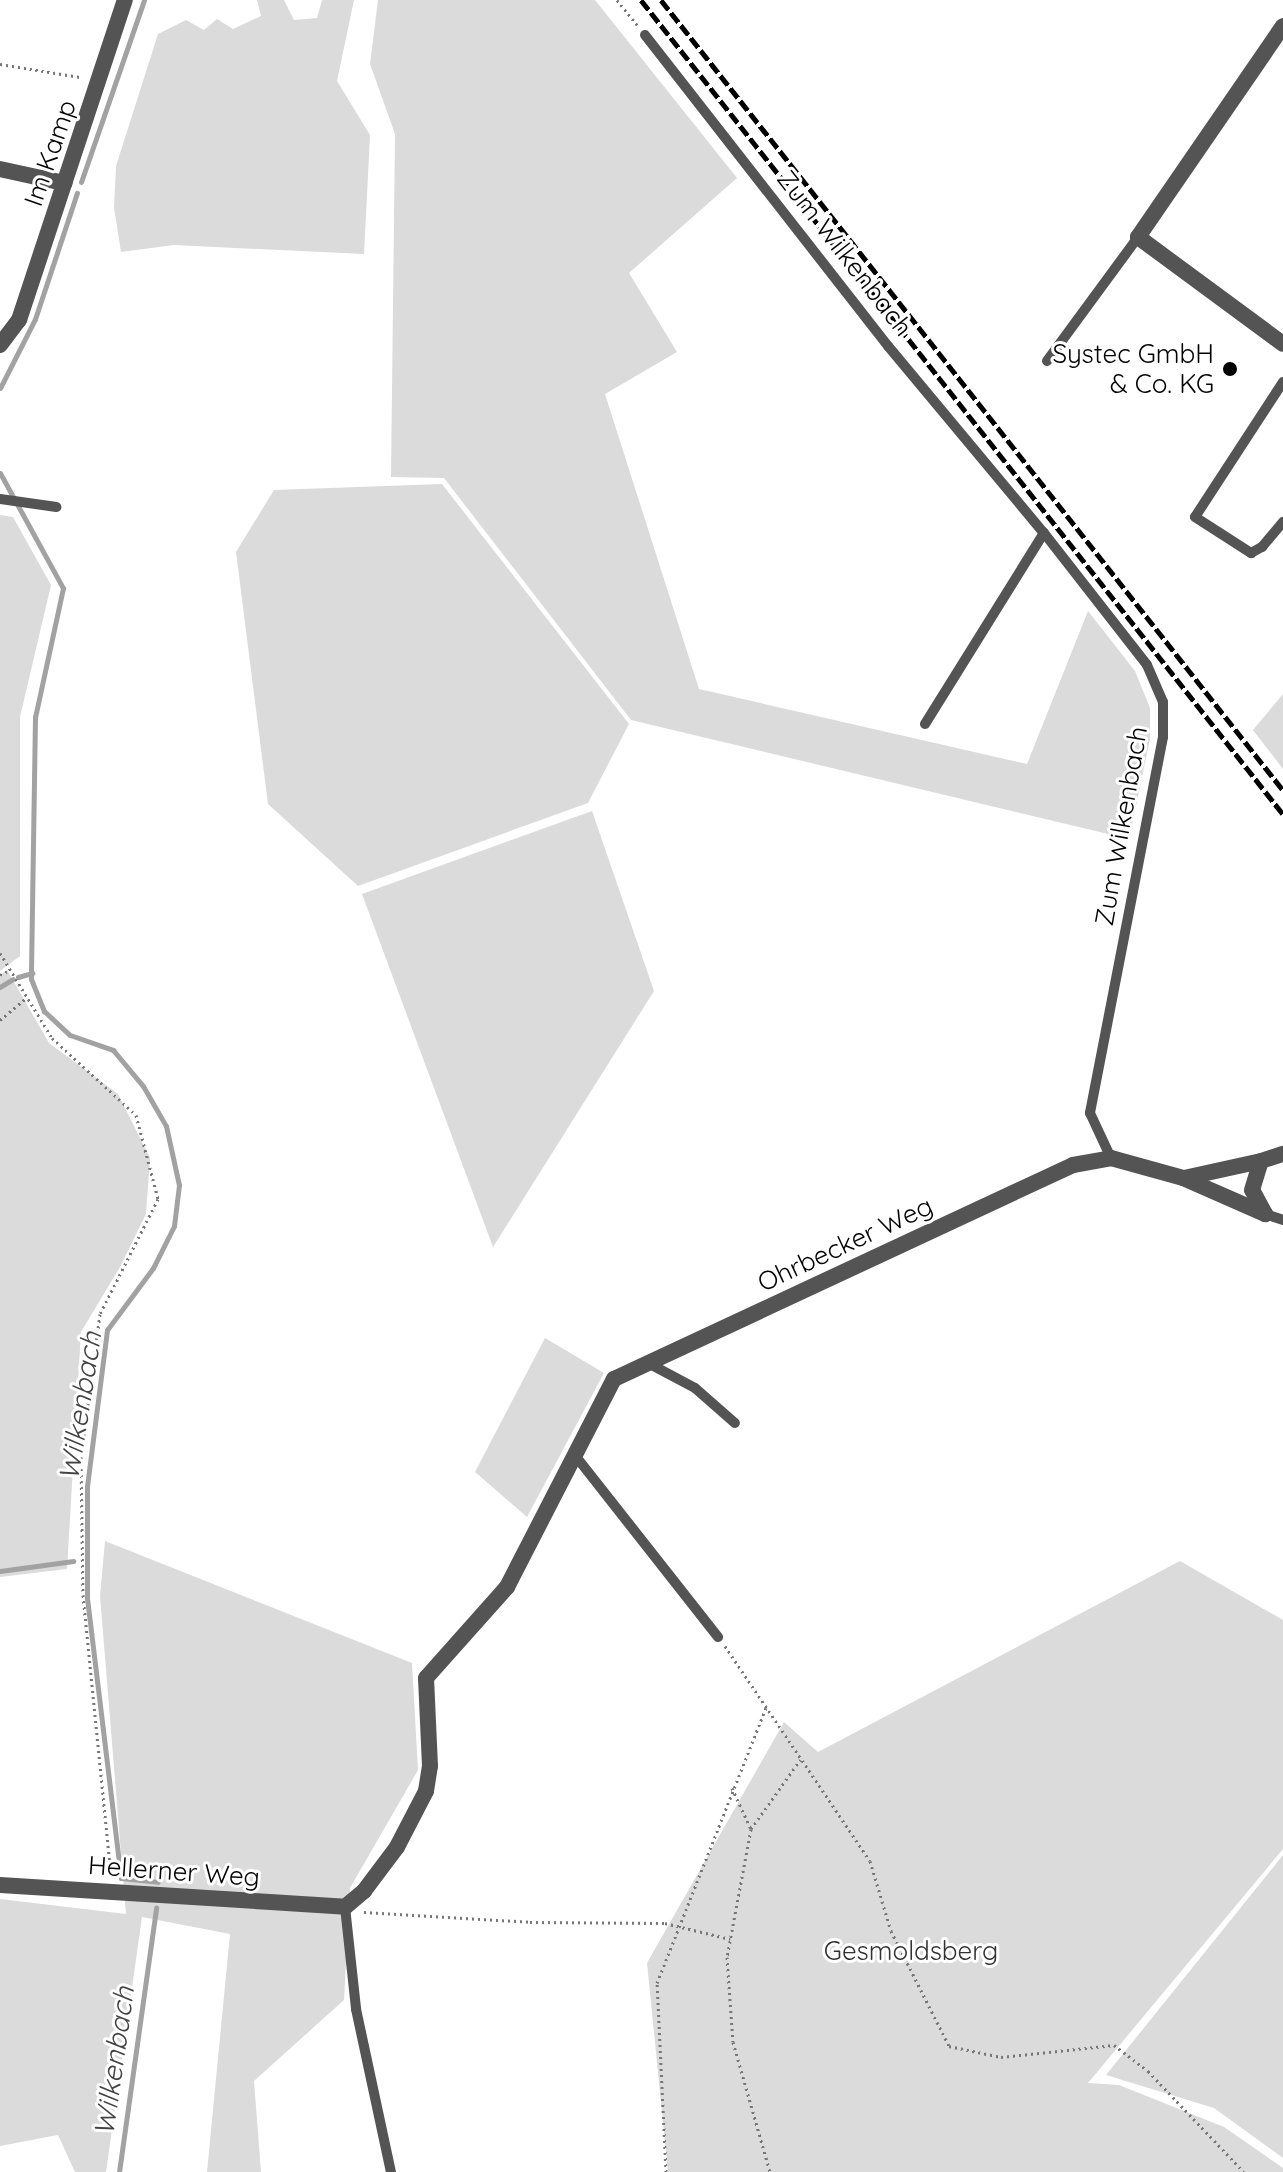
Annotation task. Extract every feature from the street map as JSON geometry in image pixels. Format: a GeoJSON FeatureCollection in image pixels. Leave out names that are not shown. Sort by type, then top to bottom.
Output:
{"type":"FeatureCollection","features":[{"type":"Feature","properties":{"kind":"street","name":"Im Kamp"},"geometry":{"type":"LineString","coordinates":[[0,345],[19,320],[125,0]]}},
{"type":"Feature","properties":{"kind":"street"},"geometry":{"type":"LineString","coordinates":[[1283,26],[1138,237],[1283,344]]}},
{"type":"Feature","properties":{"kind":"street"},"geometry":{"type":"LineString","coordinates":[[0,169],[64,183]]}},
{"type":"Feature","properties":{"kind":"street","name":"Ohrbecker Weg"},"geometry":{"type":"LineString","coordinates":[[1183,1178],[1283,1154]]}},
{"type":"Feature","properties":{"kind":"street","name":"Ohrbecker Weg"},"geometry":{"type":"LineString","coordinates":[[345,1907],[364,1891],[397,1847],[426,1791],[430,1766],[426,1678],[507,1587],[614,1379],[1073,1165],[1111,1158],[1183,1178],[1265,1214]]}},
{"type":"Feature","properties":{"kind":"street"},"geometry":{"type":"LineString","coordinates":[[1261,1161],[1252,1190],[1265,1214]]}},
{"type":"Feature","properties":{"kind":"street","name":"Hellerner Weg"},"geometry":{"type":"LineString","coordinates":[[0,1885],[112,1889],[345,1907]]}},
{"type":"Feature","properties":{"kind":"lane","name":"Zum Wilkenbach"},"geometry":{"type":"LineString","coordinates":[[645,35],[888,346],[1044,533],[1147,665],[1163,702],[1163,737],[1090,1113],[1111,1158]]}},
{"type":"Feature","properties":{"kind":"lane"},"geometry":{"type":"LineString","coordinates":[[1047,361],[1138,237]]}},
{"type":"Feature","properties":{"kind":"lane"},"geometry":{"type":"LineString","coordinates":[[1283,382],[1195,517],[1251,553],[1262,547],[1283,522]]}},
{"type":"Feature","properties":{"kind":"lane"},"geometry":{"type":"LineString","coordinates":[[1,500],[56,507]]}},
{"type":"Feature","properties":{"kind":"lane"},"geometry":{"type":"LineString","coordinates":[[925,724],[1044,533]]}},
{"type":"Feature","properties":{"kind":"lane"},"geometry":{"type":"LineString","coordinates":[[1265,1214],[1283,1220]]}},
{"type":"Feature","properties":{"kind":"lane"},"geometry":{"type":"LineString","coordinates":[[648,1363],[695,1388],[735,1423]]}},
{"type":"Feature","properties":{"kind":"lane"},"geometry":{"type":"LineString","coordinates":[[574,1454],[718,1637]]}},
{"type":"Feature","properties":{"kind":"lane"},"geometry":{"type":"LineString","coordinates":[[345,1907],[356,2009],[391,2172]]}},
{"type":"Feature","properties":{"kind":"path"},"geometry":{"type":"LineString","coordinates":[[617,0],[645,35]]}},
{"type":"Feature","properties":{"kind":"path"},"geometry":{"type":"LineString","coordinates":[[0,64],[100,79]]}},
{"type":"Feature","properties":{"kind":"path"},"geometry":{"type":"LineString","coordinates":[[0,953],[52,1038],[136,1115],[158,1199],[100,1314],[81,1457],[83,1595],[112,1889]]}},
{"type":"Feature","properties":{"kind":"path"},"geometry":{"type":"LineString","coordinates":[[0,975],[10,970]]}},
{"type":"Feature","properties":{"kind":"path"},"geometry":{"type":"LineString","coordinates":[[0,1020],[27,997]]}},
{"type":"Feature","properties":{"kind":"path"},"geometry":{"type":"LineString","coordinates":[[718,1637],[870,1861],[891,1931],[949,2046],[1001,2057],[1114,2045],[1148,2071],[1244,2172]]}},
{"type":"Feature","properties":{"kind":"path"},"geometry":{"type":"LineString","coordinates":[[666,2172],[657,1983],[766,1708]]}},
{"type":"Feature","properties":{"kind":"path"},"geometry":{"type":"LineString","coordinates":[[770,2172],[733,2042],[727,1957],[751,1829],[800,1760]]}},
{"type":"Feature","properties":{"kind":"path"},"geometry":{"type":"LineString","coordinates":[[732,1788],[751,1829]]}},
{"type":"Feature","properties":{"kind":"path"},"geometry":{"type":"LineString","coordinates":[[345,1907],[390,1916],[679,1925],[730,1939]]}},
{"type":"Feature","properties":{"kind":"green space"},"geometry":{"type":"Polygon","coordinates":[[[257,0],[284,0],[294,20],[317,18],[322,0],[354,0],[337,81],[370,135],[364,254],[174,245],[121,252],[114,208],[116,166],[158,34],[186,20],[204,30],[217,19],[233,29],[261,16],[257,0]]]}},
{"type":"Feature","properties":{"kind":"green space"},"geometry":{"type":"Polygon","coordinates":[[[378,0],[595,0],[737,178],[629,273],[677,352],[605,394],[699,689],[1027,764],[1088,611],[1135,671],[1150,708],[1150,739],[1129,839],[631,720],[444,478],[391,477],[395,134],[370,64],[378,0]]]}},
{"type":"Feature","properties":{"kind":"green space"},"geometry":{"type":"Polygon","coordinates":[[[442,484],[629,724],[588,803],[358,886],[268,804],[236,552],[274,490],[442,484]]]}},
{"type":"Feature","properties":{"kind":"green space"},"geometry":{"type":"Polygon","coordinates":[[[0,515],[13,517],[51,585],[20,717],[20,956],[0,971],[0,515]]]}},
{"type":"Feature","properties":{"kind":"green space"},"geometry":{"type":"Polygon","coordinates":[[[1283,694],[1283,769],[1253,730],[1283,694]]]}},
{"type":"Feature","properties":{"kind":"green space"},"geometry":{"type":"Polygon","coordinates":[[[592,811],[654,991],[493,1247],[362,894],[592,811]]]}},
{"type":"Feature","properties":{"kind":"green space"},"geometry":{"type":"Polygon","coordinates":[[[7,970],[49,1043],[118,1094],[150,1158],[146,1214],[120,1267],[81,1332],[67,1569],[0,1577],[0,975],[7,970]]]}},
{"type":"Feature","properties":{"kind":"green space"},"geometry":{"type":"Polygon","coordinates":[[[545,1338],[604,1373],[527,1517],[475,1472],[545,1338]]]}},
{"type":"Feature","properties":{"kind":"green space"},"geometry":{"type":"Polygon","coordinates":[[[105,1541],[412,1663],[418,1770],[350,1888],[344,2000],[254,2081],[261,2172],[207,2172],[230,1934],[142,1917],[106,2172],[75,2172],[58,2135],[0,2146],[0,1899],[126,1914],[100,1596],[105,1541]]]}},
{"type":"Feature","properties":{"kind":"green space","name":"Gesmoldsberg"},"geometry":{"type":"Polygon","coordinates":[[[1180,1561],[1283,1620],[1283,1849],[1088,2083],[1119,2085],[1224,2127],[1283,2168],[1283,2172],[668,2172],[647,1963],[784,1722],[818,1752],[1180,1561]]]}},
{"type":"Feature","properties":{"kind":"green space"},"geometry":{"type":"Polygon","coordinates":[[[1283,1855],[1283,2158],[1214,2108],[1106,2075],[1283,1855]]]}},
{"type":"Feature","properties":{"kind":"waterway","name":"Wilkenbach"},"geometry":{"type":"LineString","coordinates":[[81,182],[144,0]]}},
{"type":"Feature","properties":{"kind":"waterway","name":"Wilkenbach"},"geometry":{"type":"LineString","coordinates":[[0,388],[35,319],[77,193]]}},
{"type":"Feature","properties":{"kind":"waterway","name":"Wilkenbach"},"geometry":{"type":"LineString","coordinates":[[0,473],[63,588],[35,717],[31,979],[44,1011],[70,1035],[113,1050],[143,1086],[166,1126],[179,1185],[174,1226],[153,1268],[107,1330],[87,1487],[87,1598],[121,1878],[158,1882]]}},
{"type":"Feature","properties":{"kind":"waterway"},"geometry":{"type":"LineString","coordinates":[[18,977],[32,973]]}},
{"type":"Feature","properties":{"kind":"waterway"},"geometry":{"type":"LineString","coordinates":[[0,987],[13,979]]}},
{"type":"Feature","properties":{"kind":"waterway"},"geometry":{"type":"LineString","coordinates":[[0,1571],[73,1561]]}},
{"type":"Feature","properties":{"kind":"waterway","name":"Wilkenbach"},"geometry":{"type":"LineString","coordinates":[[119,2172],[156,1908]]}},
{"type":"Feature","properties":{"kind":"railway"},"geometry":{"type":"LineString","coordinates":[[641,0],[1283,814]]}},
{"type":"Feature","properties":{"kind":"railway"},"geometry":{"type":"LineString","coordinates":[[661,0],[1283,790]]}},
{"type":"Feature","properties":{"kind":"place","name":"Systec GmbH & Co. KG"},"geometry":{"type":"Point","coordinates":[1230,369]}}]}
